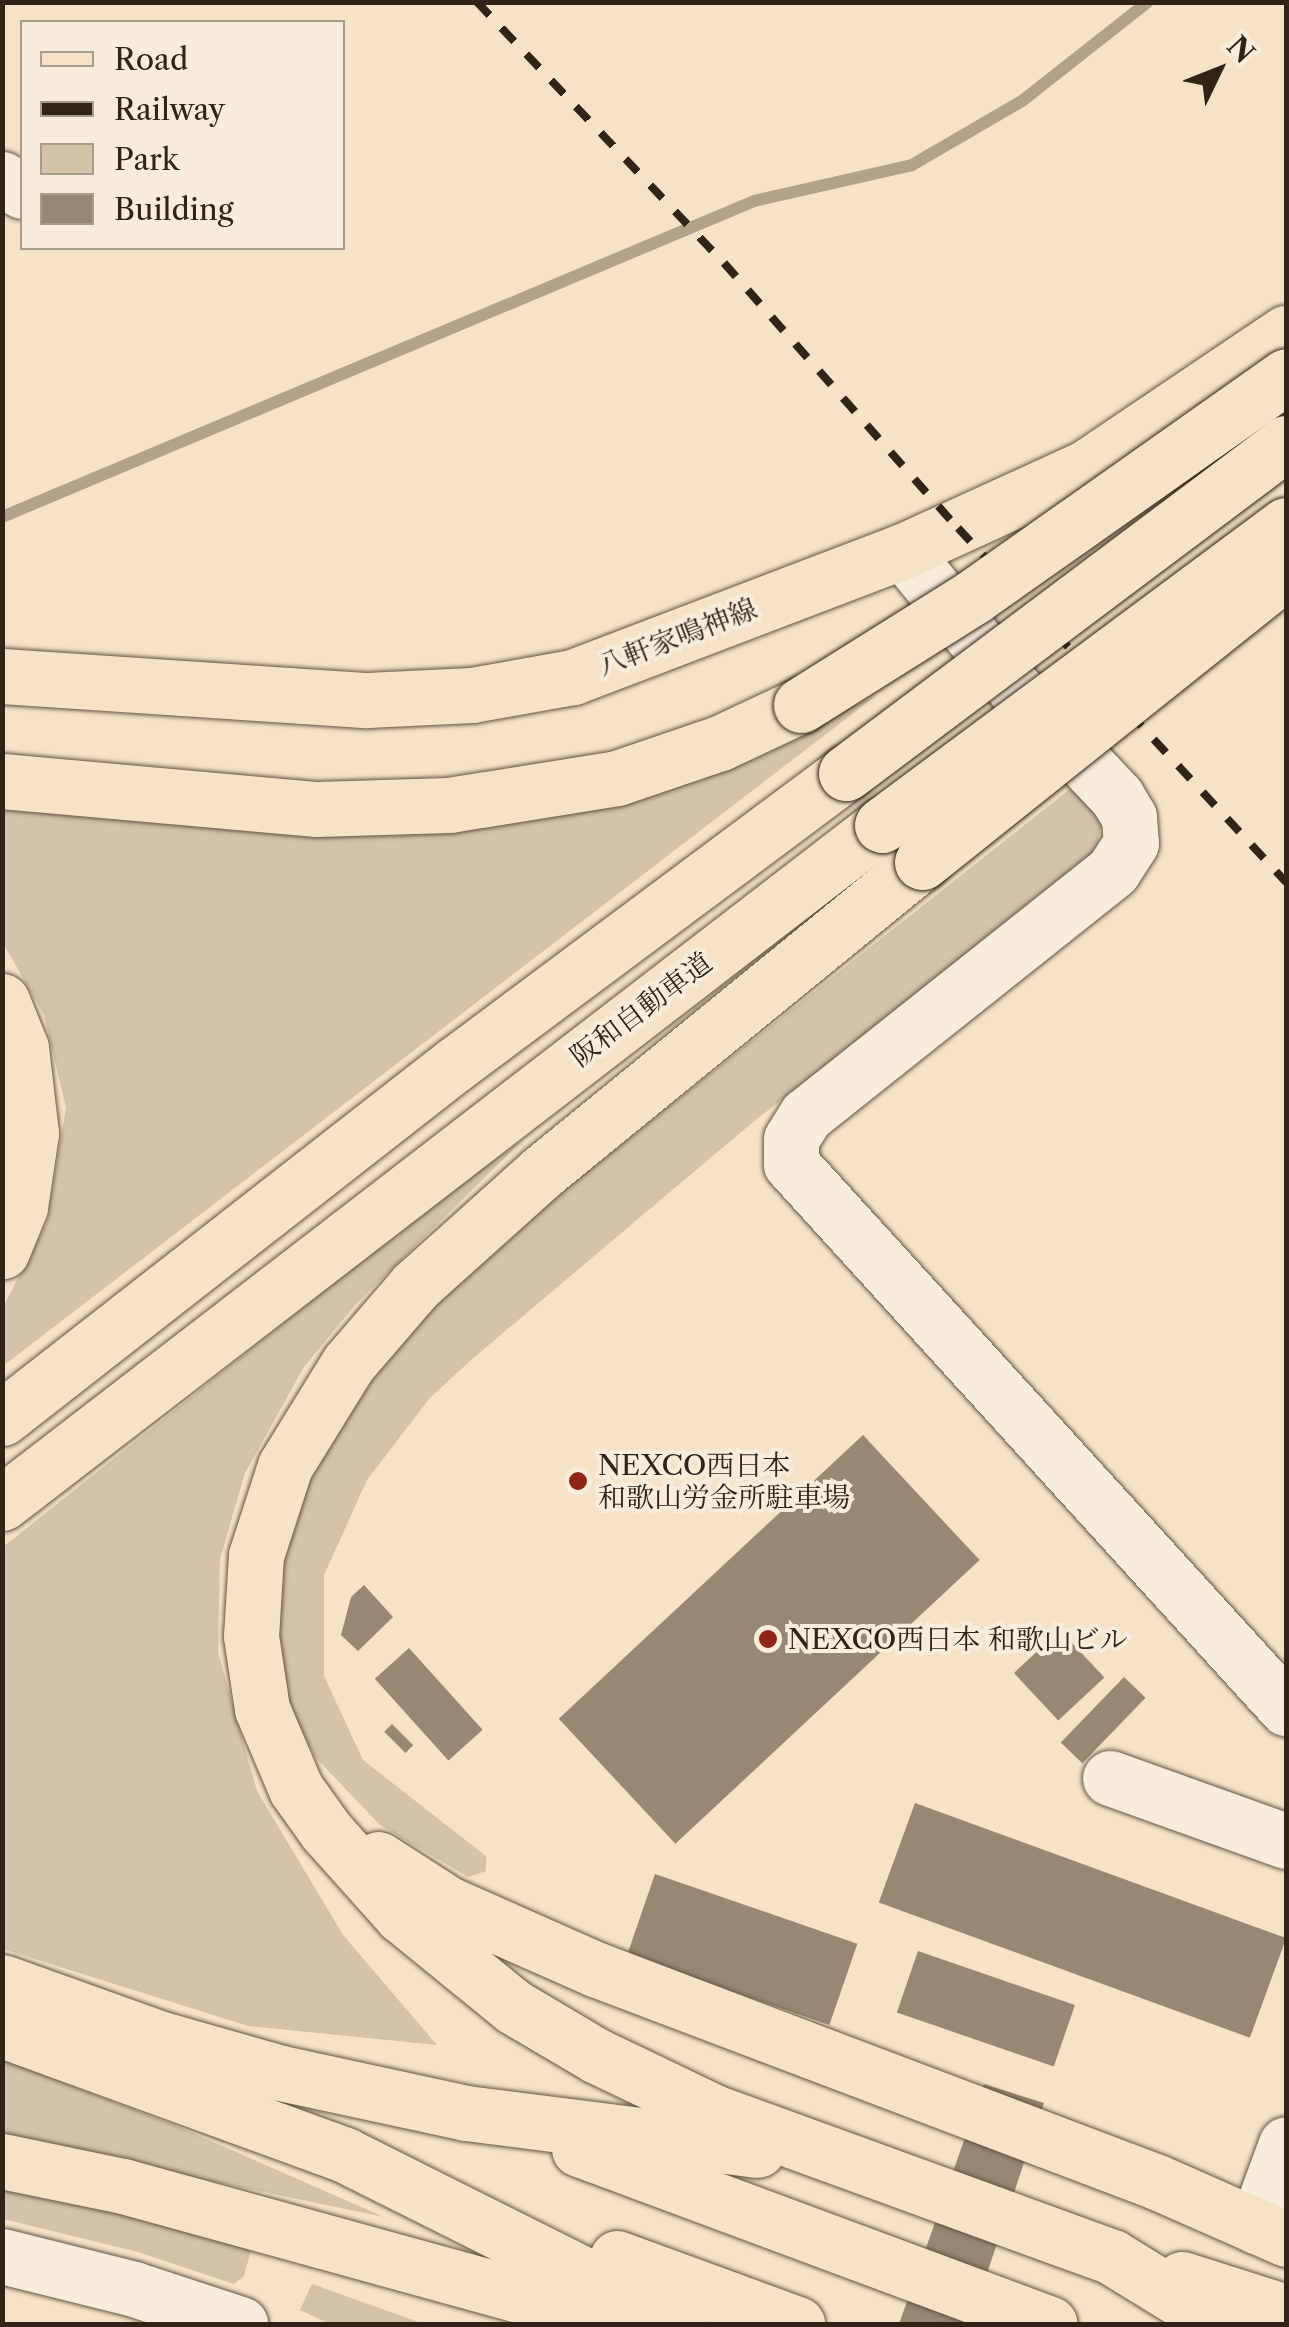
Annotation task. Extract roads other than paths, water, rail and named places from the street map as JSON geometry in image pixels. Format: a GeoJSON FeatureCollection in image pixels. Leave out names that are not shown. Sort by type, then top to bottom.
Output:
{"type":"FeatureCollection","features":[{"type":"Feature","properties":{"kind":"main road","name":"八軒家鳴神線"},"geometry":{"type":"LineString","coordinates":[[2,676],[348,700],[511,690],[573,677],[903,551],[1087,467],[1286,332]]}},
{"type":"Feature","properties":{"kind":"main road"},"geometry":{"type":"LineString","coordinates":[[2,780],[317,810],[449,806],[618,778],[720,743],[801,705],[974,597],[1286,376]]}},
{"type":"Feature","properties":{"kind":"main road"},"geometry":{"type":"LineString","coordinates":[[2,1418],[454,1065],[1286,443]]}},
{"type":"Feature","properties":{"kind":"main road","name":"阪和自動車道"},"geometry":{"type":"LineString","coordinates":[[2,1503],[882,825],[1286,525]]}},
{"type":"Feature","properties":{"kind":"main road"},"geometry":{"type":"LineString","coordinates":[[1286,571],[542,1172],[415,1286],[328,1390],[284,1466],[256,1555],[252,1636],[274,1742],[296,1789],[354,1864],[473,1977],[596,2056],[829,2158],[1112,2257],[1286,2312]]}},
{"type":"Feature","properties":{"kind":"main road"},"geometry":{"type":"LineString","coordinates":[[2,1001],[21,1048],[31,1133],[20,1207],[2,1252]]}},
{"type":"Feature","properties":{"kind":"main road"},"geometry":{"type":"LineString","coordinates":[[274,1742],[335,1824],[448,1904],[595,1969],[1271,2232]]}},
{"type":"Feature","properties":{"kind":"main road"},"geometry":{"type":"LineString","coordinates":[[2,1982],[221,2058],[466,2113],[829,2158]]}},
{"type":"Feature","properties":{"kind":"main road"},"geometry":{"type":"LineString","coordinates":[[2,2030],[797,2324]]}},
{"type":"Feature","properties":{"kind":"main road"},"geometry":{"type":"LineString","coordinates":[[466,2113],[1050,2324]]}},
{"type":"Feature","properties":{"kind":"main road"},"geometry":{"type":"LineString","coordinates":[[344,2155],[682,2324]]}},
{"type":"Feature","properties":{"kind":"main road"},"geometry":{"type":"LineString","coordinates":[[2,2161],[219,2212],[624,2324]]}},
{"type":"Feature","properties":{"kind":"main road"},"geometry":{"type":"LineString","coordinates":[[219,2212],[529,2324]]}},
{"type":"Feature","properties":{"kind":"main road"},"geometry":{"type":"LineString","coordinates":[[1112,2257],[1220,2324]]}},
{"type":"Feature","properties":{"kind":"street"},"geometry":{"type":"LineString","coordinates":[[903,551],[1016,689],[1118,797],[1130,817],[1131,843],[1113,872],[806,1115],[790,1139],[792,1164],[1286,1708]]}},
{"type":"Feature","properties":{"kind":"street"},"geometry":{"type":"LineString","coordinates":[[1110,1778],[1286,1841]]}},
{"type":"Feature","properties":{"kind":"street"},"geometry":{"type":"LineString","coordinates":[[1271,2232],[1286,2144]]}},
{"type":"Feature","properties":{"kind":"street"},"geometry":{"type":"LineString","coordinates":[[2,2256],[134,2288],[240,2324]]}},
{"type":"Feature","properties":{"kind":"waterway"},"geometry":{"type":"LineString","coordinates":[[2,517],[754,201],[912,165],[1022,101],[1148,2]]}},
{"type":"Feature","properties":{"kind":"railway"},"geometry":{"type":"LineString","coordinates":[[477,2],[724,263],[958,528],[1286,882]]}},
{"type":"Feature","properties":{"kind":"place","name":"NEXCO西日本 和歌山労金所駐車場"},"geometry":{"type":"Point","coordinates":[578,1481]}},
{"type":"Feature","properties":{"kind":"place","name":"NEXCO西日本 和歌山ビル"},"geometry":{"type":"Point","coordinates":[768,1639]}}]}
